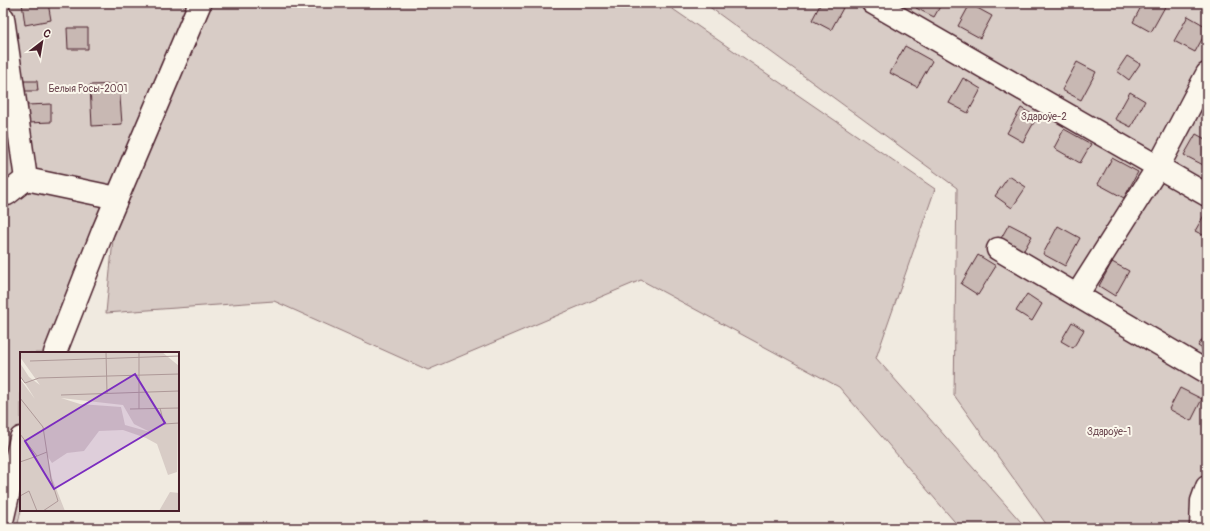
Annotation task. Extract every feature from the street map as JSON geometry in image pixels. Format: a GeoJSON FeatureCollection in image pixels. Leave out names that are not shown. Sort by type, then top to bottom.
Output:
{"type":"FeatureCollection","features":[{"type":"Feature","properties":{"kind":"street"},"geometry":{"type":"LineString","coordinates":[[55,352],[117,198],[200,3]]}},
{"type":"Feature","properties":{"kind":"street"},"geometry":{"type":"LineString","coordinates":[[886,6],[1207,195]]}},
{"type":"Feature","properties":{"kind":"street"},"geometry":{"type":"LineString","coordinates":[[3,18],[26,179]]}},
{"type":"Feature","properties":{"kind":"street"},"geometry":{"type":"LineString","coordinates":[[1076,295],[1158,167],[1207,74]]}},
{"type":"Feature","properties":{"kind":"street"},"geometry":{"type":"LineString","coordinates":[[26,179],[117,198]]}},
{"type":"Feature","properties":{"kind":"street"},"geometry":{"type":"LineString","coordinates":[[3,193],[7,194],[26,179]]}},
{"type":"Feature","properties":{"kind":"street"},"geometry":{"type":"LineString","coordinates":[[998,249],[1207,372]]}},
{"type":"Feature","properties":{"kind":"street"},"geometry":{"type":"LineString","coordinates":[[3,518],[20,442]]}},
{"type":"Feature","properties":{"kind":"street"},"geometry":{"type":"LineString","coordinates":[[1201,528],[1202,501],[1207,487]]}},
{"type":"Feature","properties":{"kind":"green space","name":"Белыя Росы-2001"},"geometry":{"type":"Polygon","coordinates":[[[3,3],[664,3],[935,189],[876,358],[1021,522],[1039,528],[960,528],[839,387],[641,280],[428,370],[274,301],[106,313],[114,229],[67,352],[20,352],[21,511],[17,528],[3,528],[3,3]]]}},
{"type":"Feature","properties":{"kind":"green space","name":"Здароўе-2"},"geometry":{"type":"Polygon","coordinates":[[[704,3],[1207,3],[1207,528],[1049,528],[954,395],[957,188],[704,3]]]}},
{"type":"Feature","properties":{"kind":"building"},"geometry":{"type":"Polygon","coordinates":[[[22,3],[48,3],[51,20],[25,25],[22,3]]]}},
{"type":"Feature","properties":{"kind":"building"},"geometry":{"type":"Polygon","coordinates":[[[821,3],[835,3],[843,8],[831,30],[812,20],[821,3]]]}},
{"type":"Feature","properties":{"kind":"building"},"geometry":{"type":"Polygon","coordinates":[[[919,3],[942,3],[934,17],[916,8],[919,3]]]}},
{"type":"Feature","properties":{"kind":"building"},"geometry":{"type":"Polygon","coordinates":[[[1143,3],[1162,3],[1166,5],[1151,32],[1133,22],[1143,3]]]}},
{"type":"Feature","properties":{"kind":"building"},"geometry":{"type":"Polygon","coordinates":[[[970,4],[992,16],[980,38],[958,26],[970,4]]]}},
{"type":"Feature","properties":{"kind":"building"},"geometry":{"type":"Polygon","coordinates":[[[1188,16],[1207,27],[1207,30],[1195,52],[1174,41],[1188,16]]]}},
{"type":"Feature","properties":{"kind":"building"},"geometry":{"type":"Polygon","coordinates":[[[67,28],[88,28],[88,49],[68,49],[67,28]]]}},
{"type":"Feature","properties":{"kind":"building"},"geometry":{"type":"Polygon","coordinates":[[[905,46],[932,61],[917,87],[890,73],[905,46]]]}},
{"type":"Feature","properties":{"kind":"building"},"geometry":{"type":"Polygon","coordinates":[[[1127,56],[1140,64],[1129,80],[1117,71],[1127,56]]]}},
{"type":"Feature","properties":{"kind":"building"},"geometry":{"type":"Polygon","coordinates":[[[1077,62],[1096,72],[1081,100],[1062,90],[1077,62]]]}},
{"type":"Feature","properties":{"kind":"building"},"geometry":{"type":"Polygon","coordinates":[[[963,78],[981,89],[968,113],[949,103],[963,78]]]}},
{"type":"Feature","properties":{"kind":"building"},"geometry":{"type":"Polygon","coordinates":[[[24,81],[37,81],[38,91],[25,91],[24,81]]]}},
{"type":"Feature","properties":{"kind":"building"},"geometry":{"type":"Polygon","coordinates":[[[119,84],[122,124],[92,126],[90,85],[119,84]]]}},
{"type":"Feature","properties":{"kind":"building"},"geometry":{"type":"Polygon","coordinates":[[[1130,92],[1145,101],[1131,127],[1115,119],[1130,92]]]}},
{"type":"Feature","properties":{"kind":"building"},"geometry":{"type":"Polygon","coordinates":[[[51,104],[51,122],[28,123],[27,105],[51,104]]]}},
{"type":"Feature","properties":{"kind":"building"},"geometry":{"type":"Polygon","coordinates":[[[1021,108],[1037,117],[1023,142],[1007,133],[1021,108]]]}},
{"type":"Feature","properties":{"kind":"building"},"geometry":{"type":"Polygon","coordinates":[[[1064,129],[1091,144],[1080,163],[1054,148],[1064,129]]]}},
{"type":"Feature","properties":{"kind":"building"},"geometry":{"type":"Polygon","coordinates":[[[1196,134],[1207,140],[1207,167],[1184,155],[1196,134]]]}},
{"type":"Feature","properties":{"kind":"building"},"geometry":{"type":"Polygon","coordinates":[[[1112,158],[1138,172],[1124,198],[1098,184],[1112,158]]]}},
{"type":"Feature","properties":{"kind":"building"},"geometry":{"type":"Polygon","coordinates":[[[1009,176],[1026,187],[1012,208],[995,196],[1009,176]]]}},
{"type":"Feature","properties":{"kind":"building"},"geometry":{"type":"Polygon","coordinates":[[[1207,210],[1207,237],[1195,231],[1207,210]]]}},
{"type":"Feature","properties":{"kind":"building"},"geometry":{"type":"Polygon","coordinates":[[[1009,224],[1032,236],[1023,252],[1000,240],[1009,224]]]}},
{"type":"Feature","properties":{"kind":"building"},"geometry":{"type":"Polygon","coordinates":[[[1058,226],[1080,238],[1065,266],[1043,254],[1058,226]]]}},
{"type":"Feature","properties":{"kind":"building"},"geometry":{"type":"Polygon","coordinates":[[[978,255],[996,266],[978,295],[961,284],[978,255]]]}},
{"type":"Feature","properties":{"kind":"building"},"geometry":{"type":"Polygon","coordinates":[[[1112,262],[1129,271],[1115,296],[1099,286],[1112,262]]]}},
{"type":"Feature","properties":{"kind":"building"},"geometry":{"type":"Polygon","coordinates":[[[1027,294],[1042,304],[1032,321],[1016,311],[1027,294]]]}},
{"type":"Feature","properties":{"kind":"building"},"geometry":{"type":"Polygon","coordinates":[[[1072,322],[1084,330],[1073,348],[1061,341],[1072,322]]]}},
{"type":"Feature","properties":{"kind":"building"},"geometry":{"type":"Polygon","coordinates":[[[1207,332],[1207,352],[1198,346],[1207,332]]]}},
{"type":"Feature","properties":{"kind":"building"},"geometry":{"type":"Polygon","coordinates":[[[1180,388],[1202,399],[1191,421],[1169,409],[1180,388]]]}},
{"type":"Feature","properties":{"kind":"park label","name":"Здароўе-1"},"geometry":{"type":"Point","coordinates":[1109,431]}}]}
